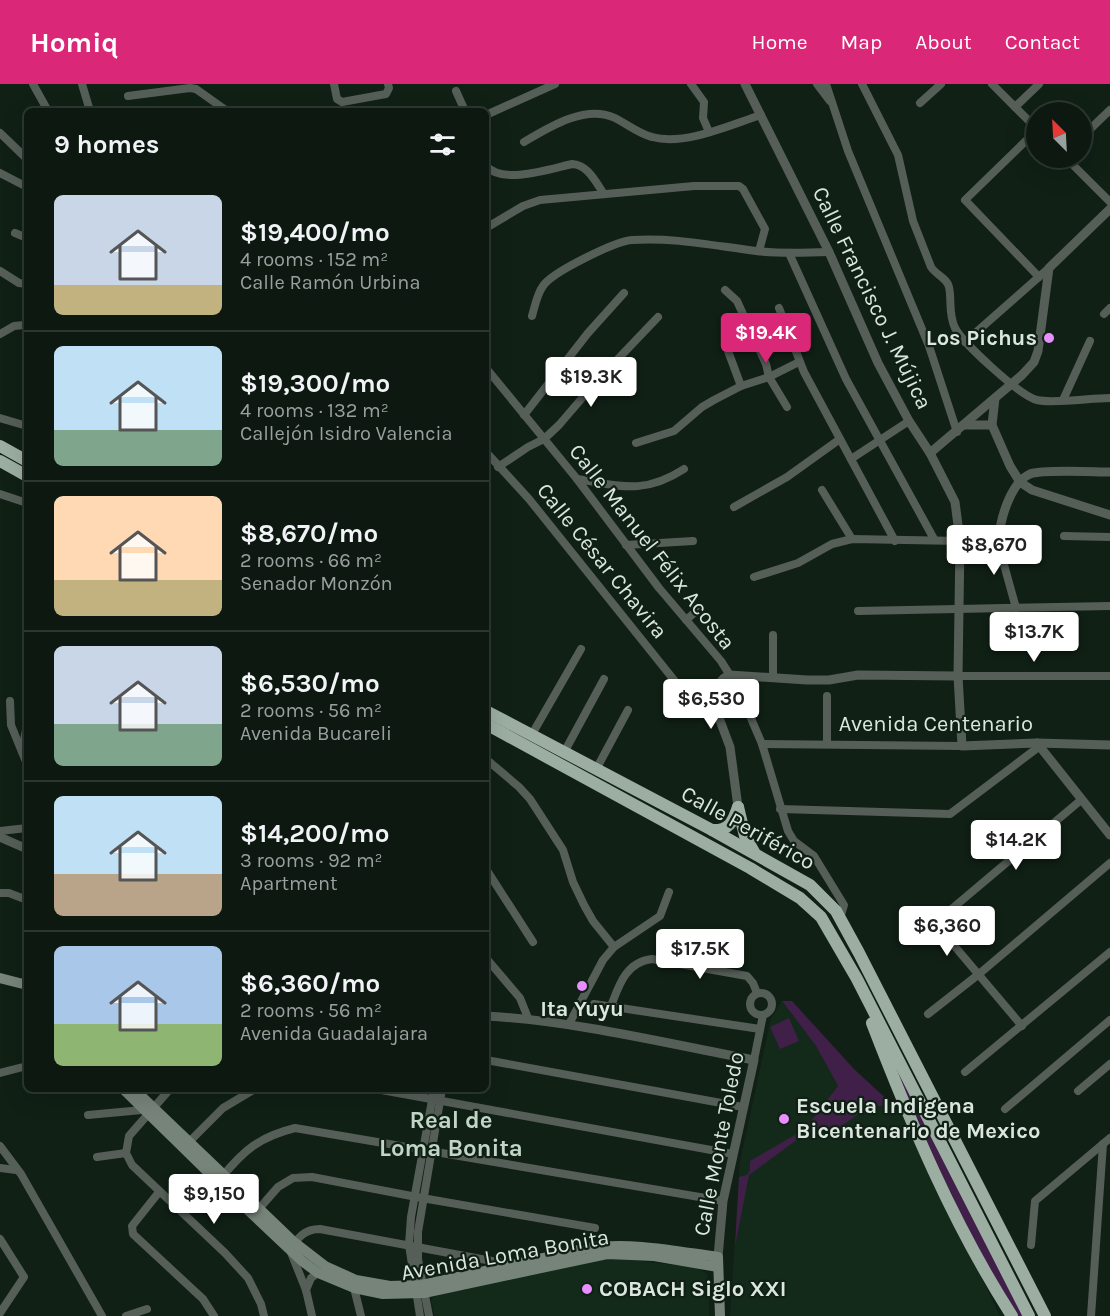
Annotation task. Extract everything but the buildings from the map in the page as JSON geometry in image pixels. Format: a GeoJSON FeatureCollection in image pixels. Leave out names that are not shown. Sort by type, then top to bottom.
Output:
{"type":"FeatureCollection","features":[{"type":"Feature","properties":{"kind":"highway"},"geometry":{"type":"LineString","coordinates":[[0,446],[24,459]]}},
{"type":"Feature","properties":{"kind":"highway"},"geometry":{"type":"LineString","coordinates":[[0,461],[24,474]]}},
{"type":"Feature","properties":{"kind":"highway","name":"Calle Periférico"},"geometry":{"type":"LineString","coordinates":[[489,713],[757,855],[810,885],[827,902],[840,918],[1045,1316]]}},
{"type":"Feature","properties":{"kind":"highway"},"geometry":{"type":"LineString","coordinates":[[511,724],[522,724],[535,729],[628,780],[635,790]]}},
{"type":"Feature","properties":{"kind":"highway","name":"Calle Periférico"},"geometry":{"type":"LineString","coordinates":[[489,726],[750,868],[800,898],[821,917],[863,989],[1028,1316]]}},
{"type":"Feature","properties":{"kind":"highway"},"geometry":{"type":"LineString","coordinates":[[712,830],[723,830],[730,826],[738,807]]}},
{"type":"Feature","properties":{"kind":"highway"},"geometry":{"type":"LineString","coordinates":[[738,807],[745,836],[757,855]]}},
{"type":"Feature","properties":{"kind":"highway"},"geometry":{"type":"LineString","coordinates":[[863,989],[872,1022],[908,1116],[954,1214],[1012,1316]]}},
{"type":"Feature","properties":{"kind":"main road"},"geometry":{"type":"LineString","coordinates":[[0,978],[24,984]]}},
{"type":"Feature","properties":{"kind":"main road","name":"Avenida Loma Bonita"},"geometry":{"type":"LineString","coordinates":[[126,1092],[318,1273],[354,1288],[384,1294],[607,1254],[718,1262]]}},
{"type":"Feature","properties":{"kind":"main road","name":"Avenida Loma Bonita"},"geometry":{"type":"LineString","coordinates":[[136,1092],[147,1110]]}},
{"type":"Feature","properties":{"kind":"main road","name":"Avenida Loma Bonita"},"geometry":{"type":"LineString","coordinates":[[292,1246],[348,1277],[376,1284],[419,1289],[588,1248],[617,1245],[655,1247],[718,1262]]}},
{"type":"Feature","properties":{"kind":"main road","name":"Calle Monte Toledo"},"geometry":{"type":"LineString","coordinates":[[718,1262],[720,1316]]}},
{"type":"Feature","properties":{"kind":"street"},"geometry":{"type":"LineString","coordinates":[[33,84],[46,108]]}},
{"type":"Feature","properties":{"kind":"street"},"geometry":{"type":"LineString","coordinates":[[82,84],[89,108]]}},
{"type":"Feature","properties":{"kind":"street"},"geometry":{"type":"LineString","coordinates":[[334,84],[337,99],[342,102],[386,94],[388,84]]}},
{"type":"Feature","properties":{"kind":"street"},"geometry":{"type":"LineString","coordinates":[[489,114],[555,84]]}},
{"type":"Feature","properties":{"kind":"street"},"geometry":{"type":"LineString","coordinates":[[691,84],[704,102],[703,118],[709,132]]}},
{"type":"Feature","properties":{"kind":"street","name":"Calle Francisco J. Mújica"},"geometry":{"type":"LineString","coordinates":[[745,84],[829,252],[878,363],[909,421],[930,453],[955,502],[960,541],[958,676],[962,746]]}},
{"type":"Feature","properties":{"kind":"street"},"geometry":{"type":"LineString","coordinates":[[817,84],[834,104]]}},
{"type":"Feature","properties":{"kind":"street"},"geometry":{"type":"LineString","coordinates":[[826,84],[851,157],[929,346],[957,432]]}},
{"type":"Feature","properties":{"kind":"street"},"geometry":{"type":"LineString","coordinates":[[862,84],[898,155],[913,221],[931,267],[935,273],[945,279],[949,287],[949,310],[955,328],[965,342],[1011,384],[1035,400],[1110,398]]}},
{"type":"Feature","properties":{"kind":"street"},"geometry":{"type":"LineString","coordinates":[[920,103],[940,84]]}},
{"type":"Feature","properties":{"kind":"street"},"geometry":{"type":"LineString","coordinates":[[992,84],[1026,119]]}},
{"type":"Feature","properties":{"kind":"street"},"geometry":{"type":"LineString","coordinates":[[1015,107],[1039,84]]}},
{"type":"Feature","properties":{"kind":"street"},"geometry":{"type":"LineString","coordinates":[[128,96],[189,86],[223,108]]}},
{"type":"Feature","properties":{"kind":"street"},"geometry":{"type":"LineString","coordinates":[[456,91],[464,108]]}},
{"type":"Feature","properties":{"kind":"street"},"geometry":{"type":"LineString","coordinates":[[1092,127],[1110,110]]}},
{"type":"Feature","properties":{"kind":"street"},"geometry":{"type":"LineString","coordinates":[[524,141],[583,114],[613,117],[653,138],[688,138],[761,116]]}},
{"type":"Feature","properties":{"kind":"street"},"geometry":{"type":"LineString","coordinates":[[0,133],[24,156]]}},
{"type":"Feature","properties":{"kind":"street"},"geometry":{"type":"LineString","coordinates":[[1026,139],[965,201],[1039,277]]}},
{"type":"Feature","properties":{"kind":"street"},"geometry":{"type":"LineString","coordinates":[[489,168],[502,174],[514,175],[572,164],[581,165],[588,170],[604,194]]}},
{"type":"Feature","properties":{"kind":"street"},"geometry":{"type":"LineString","coordinates":[[1076,168],[1110,202]]}},
{"type":"Feature","properties":{"kind":"street"},"geometry":{"type":"LineString","coordinates":[[0,173],[24,185]]}},
{"type":"Feature","properties":{"kind":"street"},"geometry":{"type":"LineString","coordinates":[[489,226],[530,203],[694,186],[739,186],[743,189],[765,229],[759,251]]}},
{"type":"Feature","properties":{"kind":"street"},"geometry":{"type":"LineString","coordinates":[[965,342],[1049,268],[1110,209]]}},
{"type":"Feature","properties":{"kind":"street"},"geometry":{"type":"LineString","coordinates":[[15,234],[24,237]]}},
{"type":"Feature","properties":{"kind":"street"},"geometry":{"type":"LineString","coordinates":[[532,316],[536,299],[550,277],[584,259],[629,240],[658,240],[789,253],[829,252]]}},
{"type":"Feature","properties":{"kind":"street"},"geometry":{"type":"LineString","coordinates":[[789,253],[846,378],[934,539]]}},
{"type":"Feature","properties":{"kind":"street"},"geometry":{"type":"LineString","coordinates":[[930,453],[957,432],[1034,362],[1038,351],[1049,268]]}},
{"type":"Feature","properties":{"kind":"street"},"geometry":{"type":"LineString","coordinates":[[0,271],[24,284]]}},
{"type":"Feature","properties":{"kind":"street"},"geometry":{"type":"LineString","coordinates":[[725,290],[737,301],[766,364],[769,377],[787,407]]}},
{"type":"Feature","properties":{"kind":"street"},"geometry":{"type":"LineString","coordinates":[[524,415],[588,333],[624,293]]}},
{"type":"Feature","properties":{"kind":"street"},"geometry":{"type":"LineString","coordinates":[[779,308],[799,362],[895,541]]}},
{"type":"Feature","properties":{"kind":"street"},"geometry":{"type":"LineString","coordinates":[[498,467],[544,439],[568,416],[595,383],[658,317]]}},
{"type":"Feature","properties":{"kind":"street"},"geometry":{"type":"LineString","coordinates":[[0,334],[19,324],[24,325]]}},
{"type":"Feature","properties":{"kind":"street"},"geometry":{"type":"LineString","coordinates":[[1063,400],[1090,341]]}},
{"type":"Feature","properties":{"kind":"street"},"geometry":{"type":"LineString","coordinates":[[728,351],[741,386]]}},
{"type":"Feature","properties":{"kind":"street"},"geometry":{"type":"LineString","coordinates":[[636,443],[674,431],[702,407],[741,386],[769,377],[799,362]]}},
{"type":"Feature","properties":{"kind":"street","name":"Calle Manuel Félix Acosta"},"geometry":{"type":"LineString","coordinates":[[489,372],[577,479],[686,620],[711,648],[738,688],[762,744],[780,809],[791,836],[794,841],[814,856],[844,905],[840,918]]}},
{"type":"Feature","properties":{"kind":"street"},"geometry":{"type":"LineString","coordinates":[[995,398],[992,425],[1010,466],[1020,482],[1032,490],[1110,515]]}},
{"type":"Feature","properties":{"kind":"street"},"geometry":{"type":"LineString","coordinates":[[0,418],[24,425]]}},
{"type":"Feature","properties":{"kind":"street"},"geometry":{"type":"LineString","coordinates":[[850,459],[909,421]]}},
{"type":"Feature","properties":{"kind":"street"},"geometry":{"type":"LineString","coordinates":[[964,425],[992,425]]}},
{"type":"Feature","properties":{"kind":"street"},"geometry":{"type":"LineString","coordinates":[[734,507],[786,477],[840,439]]}},
{"type":"Feature","properties":{"kind":"street","name":"Calle César Chavira"},"geometry":{"type":"LineString","coordinates":[[489,456],[529,499],[678,685],[717,716]]}},
{"type":"Feature","properties":{"kind":"street"},"geometry":{"type":"LineString","coordinates":[[577,479],[628,487],[645,486],[669,479],[684,470]]}},
{"type":"Feature","properties":{"kind":"street"},"geometry":{"type":"LineString","coordinates":[[1016,608],[999,539],[1002,515],[1020,482],[1036,472],[1110,472]]}},
{"type":"Feature","properties":{"kind":"street"},"geometry":{"type":"LineString","coordinates":[[822,490],[837,511],[852,539]]}},
{"type":"Feature","properties":{"kind":"street"},"geometry":{"type":"LineString","coordinates":[[0,494],[24,501]]}},
{"type":"Feature","properties":{"kind":"street"},"geometry":{"type":"LineString","coordinates":[[1064,536],[1110,537]]}},
{"type":"Feature","properties":{"kind":"street"},"geometry":{"type":"LineString","coordinates":[[754,577],[792,566],[832,544],[852,539],[960,541],[999,539]]}},
{"type":"Feature","properties":{"kind":"street"},"geometry":{"type":"LineString","coordinates":[[626,545],[693,541]]}},
{"type":"Feature","properties":{"kind":"street"},"geometry":{"type":"LineString","coordinates":[[858,610],[1110,606]]}},
{"type":"Feature","properties":{"kind":"street"},"geometry":{"type":"LineString","coordinates":[[686,620],[700,608]]}},
{"type":"Feature","properties":{"kind":"street"},"geometry":{"type":"LineString","coordinates":[[773,635],[774,678]]}},
{"type":"Feature","properties":{"kind":"street"},"geometry":{"type":"LineString","coordinates":[[535,729],[581,649]]}},
{"type":"Feature","properties":{"kind":"street"},"geometry":{"type":"LineString","coordinates":[[738,807],[730,747],[723,724],[712,702],[720,683],[729,675],[819,680],[858,675],[1110,676]]}},
{"type":"Feature","properties":{"kind":"street"},"geometry":{"type":"LineString","coordinates":[[567,747],[604,679]]}},
{"type":"Feature","properties":{"kind":"street"},"geometry":{"type":"LineString","coordinates":[[827,696],[827,744]]}},
{"type":"Feature","properties":{"kind":"street"},"geometry":{"type":"LineString","coordinates":[[10,701],[11,725],[24,757]]}},
{"type":"Feature","properties":{"kind":"street"},"geometry":{"type":"LineString","coordinates":[[599,764],[628,710]]}},
{"type":"Feature","properties":{"kind":"street"},"geometry":{"type":"LineString","coordinates":[[22,752],[24,741]]}},
{"type":"Feature","properties":{"kind":"street","name":"Avenida Centenario"},"geometry":{"type":"LineString","coordinates":[[762,744],[1110,745]]}},
{"type":"Feature","properties":{"kind":"street"},"geometry":{"type":"LineString","coordinates":[[780,809],[950,814],[1039,744],[1110,835]]}},
{"type":"Feature","properties":{"kind":"street"},"geometry":{"type":"LineString","coordinates":[[489,762],[530,799],[563,850],[573,882],[593,921],[614,947]]}},
{"type":"Feature","properties":{"kind":"street"},"geometry":{"type":"LineString","coordinates":[[1022,1026],[935,923],[1081,800]]}},
{"type":"Feature","properties":{"kind":"street"},"geometry":{"type":"LineString","coordinates":[[0,831],[24,828]]}},
{"type":"Feature","properties":{"kind":"street"},"geometry":{"type":"LineString","coordinates":[[0,837],[24,848]]}},
{"type":"Feature","properties":{"kind":"street"},"geometry":{"type":"LineString","coordinates":[[928,1014],[1110,863]]}},
{"type":"Feature","properties":{"kind":"street"},"geometry":{"type":"LineString","coordinates":[[489,874],[533,942]]}},
{"type":"Feature","properties":{"kind":"street"},"geometry":{"type":"LineString","coordinates":[[569,1024],[603,960],[614,947],[660,916],[669,892]]}},
{"type":"Feature","properties":{"kind":"street"},"geometry":{"type":"LineString","coordinates":[[0,893],[9,893],[24,899]]}},
{"type":"Feature","properties":{"kind":"street"},"geometry":{"type":"LineString","coordinates":[[965,1072],[1110,952]]}},
{"type":"Feature","properties":{"kind":"street"},"geometry":{"type":"LineString","coordinates":[[611,1006],[625,974],[643,961],[652,959],[742,975],[750,979],[757,993]]}},
{"type":"Feature","properties":{"kind":"street"},"geometry":{"type":"LineString","coordinates":[[489,962],[520,998],[528,1018]]}},
{"type":"Feature","properties":{"kind":"street"},"geometry":{"type":"LineString","coordinates":[[757,993],[768,994],[772,1000],[770,1011],[763,1015],[756,1014],[750,1009],[751,998],[757,993]]}},
{"type":"Feature","properties":{"kind":"street"},"geometry":{"type":"LineString","coordinates":[[594,1004],[760,1029]]}},
{"type":"Feature","properties":{"kind":"street","name":"Calle Monte Toledo"},"geometry":{"type":"LineString","coordinates":[[718,1262],[723,1202],[763,1015]]}},
{"type":"Feature","properties":{"kind":"street"},"geometry":{"type":"LineString","coordinates":[[489,1016],[528,1018],[569,1024],[754,1060]]}},
{"type":"Feature","properties":{"kind":"street"},"geometry":{"type":"LineString","coordinates":[[1005,1109],[1110,1020]]}},
{"type":"Feature","properties":{"kind":"street"},"geometry":{"type":"LineString","coordinates":[[489,1061],[743,1107]]}},
{"type":"Feature","properties":{"kind":"street"},"geometry":{"type":"LineString","coordinates":[[1078,1091],[1110,1064]]}},
{"type":"Feature","properties":{"kind":"street"},"geometry":{"type":"LineString","coordinates":[[0,1073],[24,1067]]}},
{"type":"Feature","properties":{"kind":"street"},"geometry":{"type":"LineString","coordinates":[[167,1092],[147,1110],[129,1136],[126,1153],[132,1165],[225,1252],[248,1278],[261,1304],[264,1316]]}},
{"type":"Feature","properties":{"kind":"street"},"geometry":{"type":"LineString","coordinates":[[186,1146],[223,1108],[250,1092]]}},
{"type":"Feature","properties":{"kind":"street"},"geometry":{"type":"LineString","coordinates":[[394,1092],[733,1154]]}},
{"type":"Feature","properties":{"kind":"street"},"geometry":{"type":"LineString","coordinates":[[435,1092],[436,1099]]}},
{"type":"Feature","properties":{"kind":"street"},"geometry":{"type":"LineString","coordinates":[[420,1316],[413,1246],[436,1099],[440,1092]]}},
{"type":"Feature","properties":{"kind":"street"},"geometry":{"type":"LineString","coordinates":[[88,1115],[147,1110]]}},
{"type":"Feature","properties":{"kind":"street"},"geometry":{"type":"LineString","coordinates":[[220,1179],[256,1142],[278,1132],[295,1128],[723,1202]]}},
{"type":"Feature","properties":{"kind":"street"},"geometry":{"type":"LineString","coordinates":[[1031,1245],[1035,1201],[1110,1138]]}},
{"type":"Feature","properties":{"kind":"street"},"geometry":{"type":"LineString","coordinates":[[1091,1316],[1102,1144]]}},
{"type":"Feature","properties":{"kind":"street"},"geometry":{"type":"LineString","coordinates":[[0,1146],[21,1174],[102,1316]]}},
{"type":"Feature","properties":{"kind":"street"},"geometry":{"type":"LineString","coordinates":[[97,1157],[126,1153]]}},
{"type":"Feature","properties":{"kind":"street"},"geometry":{"type":"LineString","coordinates":[[0,1168],[16,1170]]}},
{"type":"Feature","properties":{"kind":"street"},"geometry":{"type":"LineString","coordinates":[[255,1213],[278,1187],[293,1178],[312,1176],[595,1228]]}},
{"type":"Feature","properties":{"kind":"street"},"geometry":{"type":"LineString","coordinates":[[159,1192],[132,1226],[133,1234],[203,1299],[214,1316]]}},
{"type":"Feature","properties":{"kind":"street"},"geometry":{"type":"LineString","coordinates":[[312,1316],[292,1246],[306,1231],[315,1228],[512,1265]]}},
{"type":"Feature","properties":{"kind":"street"},"geometry":{"type":"LineString","coordinates":[[0,1239],[24,1277],[0,1313]]}},
{"type":"Feature","properties":{"kind":"street"},"geometry":{"type":"LineString","coordinates":[[306,1290],[311,1278],[318,1273]]}},
{"type":"Feature","properties":{"kind":"street"},"geometry":{"type":"LineString","coordinates":[[354,1288],[361,1316]]}},
{"type":"Feature","properties":{"kind":"street"},"geometry":{"type":"LineString","coordinates":[[419,1289],[429,1316]]}},
{"type":"Feature","properties":{"kind":"street"},"geometry":{"type":"LineString","coordinates":[[126,1316],[147,1309]]}},
{"type":"Feature","properties":{"kind":"shaded area"},"geometry":{"type":"Polygon","coordinates":[[[782,1001],[816,1046],[840,1090],[864,1080],[904,1115],[1000,1316],[730,1316],[740,1162],[771,1018],[782,1001]]]}},
{"type":"Feature","properties":{"kind":"shaded area"},"geometry":{"type":"Polygon","coordinates":[[[782,1001],[792,1001],[855,1070],[892,1104],[866,1108],[842,1126],[806,1133],[749,1175],[735,1246],[739,1177],[747,1175],[750,1170],[750,1161],[805,1129],[838,1086],[816,1046],[782,1001]]]}},
{"type":"Feature","properties":{"kind":"shaded area"},"geometry":{"type":"Polygon","coordinates":[[[789,1018],[799,1041],[780,1049],[770,1027],[789,1018]]]}},
{"type":"Feature","properties":{"kind":"shaded area"},"geometry":{"type":"Polygon","coordinates":[[[878,1028],[1023,1316],[1017,1316],[959,1214],[927,1146],[878,1028]]]}},
{"type":"Feature","properties":{"kind":"shaded area","name":"COBACH Siglo XXI"},"geometry":{"type":"Polygon","coordinates":[[[612,1258],[692,1267],[703,1271],[707,1274],[709,1282],[709,1316],[435,1316],[431,1300],[434,1296],[574,1264],[612,1258]]]}},
{"type":"Feature","properties":{"kind":"place","name":"Los Pichus"},"geometry":{"type":"Point","coordinates":[1049,338]}},
{"type":"Feature","properties":{"kind":"place","name":"Ita Yuyu"},"geometry":{"type":"Point","coordinates":[582,986]}},
{"type":"Feature","properties":{"kind":"place","name":"Escuela Indigena Bicentenario de Mexico"},"geometry":{"type":"Point","coordinates":[784,1119]}},
{"type":"Feature","properties":{"kind":"place","name":"COBACH Siglo XXI"},"geometry":{"type":"Point","coordinates":[587,1289]}},
{"type":"Feature","properties":{"kind":"district","name":"Real de Loma Bonita"},"geometry":{"type":"Point","coordinates":[451,1134]}}]}
